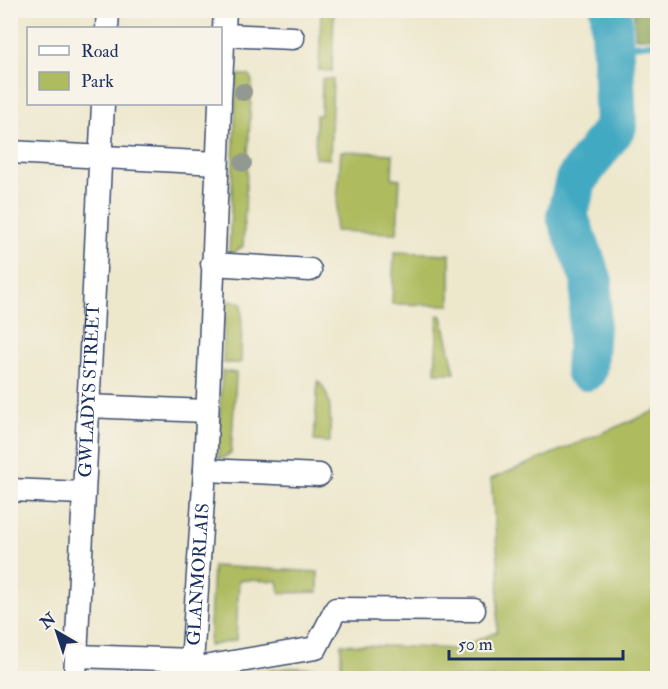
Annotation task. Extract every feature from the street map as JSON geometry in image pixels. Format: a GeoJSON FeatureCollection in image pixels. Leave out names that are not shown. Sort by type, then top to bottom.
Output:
{"type":"FeatureCollection","features":[{"type":"Feature","properties":{"kind":"street"},"geometry":{"type":"LineString","coordinates":[[107,27],[108,10]]}},
{"type":"Feature","properties":{"kind":"street","name":"GLANMORLAIS"},"geometry":{"type":"LineString","coordinates":[[222,68],[225,10]]}},
{"type":"Feature","properties":{"kind":"street"},"geometry":{"type":"LineString","coordinates":[[224,35],[293,38]]}},
{"type":"Feature","properties":{"kind":"street","name":"GWLADYS STREET"},"geometry":{"type":"LineString","coordinates":[[75,667],[103,105]]}},
{"type":"Feature","properties":{"kind":"street","name":"GLANMORLAIS"},"geometry":{"type":"LineString","coordinates":[[192,669],[205,470],[220,105]]}},
{"type":"Feature","properties":{"kind":"street"},"geometry":{"type":"LineString","coordinates":[[10,152],[217,163]]}},
{"type":"Feature","properties":{"kind":"street"},"geometry":{"type":"LineString","coordinates":[[212,264],[310,270]]}},
{"type":"Feature","properties":{"kind":"street"},"geometry":{"type":"LineString","coordinates":[[87,406],[206,411]]}},
{"type":"Feature","properties":{"kind":"street"},"geometry":{"type":"LineString","coordinates":[[205,470],[319,475]]}},
{"type":"Feature","properties":{"kind":"street"},"geometry":{"type":"LineString","coordinates":[[10,490],[83,493]]}},
{"type":"Feature","properties":{"kind":"street"},"geometry":{"type":"LineString","coordinates":[[75,667],[192,669],[316,648],[336,609],[474,610]]}},
{"type":"Feature","properties":{"kind":"green space"},"geometry":{"type":"Polygon","coordinates":[[[321,11],[334,11],[332,71],[319,70],[321,11]]]}},
{"type":"Feature","properties":{"kind":"green space"},"geometry":{"type":"Polygon","coordinates":[[[634,11],[657,11],[657,37],[635,38],[634,11]]]}},
{"type":"Feature","properties":{"kind":"green space"},"geometry":{"type":"Polygon","coordinates":[[[237,75],[249,75],[252,81],[243,246],[232,254],[229,253],[237,75]]]}},
{"type":"Feature","properties":{"kind":"green space"},"geometry":{"type":"Polygon","coordinates":[[[322,79],[333,79],[330,159],[315,158],[316,115],[321,115],[322,79]]]}},
{"type":"Feature","properties":{"kind":"green space"},"geometry":{"type":"Polygon","coordinates":[[[341,151],[393,154],[392,178],[400,179],[397,233],[335,231],[341,151]]]}},
{"type":"Feature","properties":{"kind":"green space"},"geometry":{"type":"Polygon","coordinates":[[[394,252],[450,254],[450,305],[392,304],[394,252]]]}},
{"type":"Feature","properties":{"kind":"green space"},"geometry":{"type":"Polygon","coordinates":[[[225,301],[240,302],[242,305],[241,363],[223,363],[225,301]]]}},
{"type":"Feature","properties":{"kind":"green space"},"geometry":{"type":"Polygon","coordinates":[[[438,315],[442,316],[455,373],[435,373],[438,315]]]}},
{"type":"Feature","properties":{"kind":"green space"},"geometry":{"type":"Polygon","coordinates":[[[222,371],[236,373],[236,377],[231,453],[221,459],[218,457],[222,371]]]}},
{"type":"Feature","properties":{"kind":"green space"},"geometry":{"type":"Polygon","coordinates":[[[318,381],[327,394],[329,402],[330,442],[314,441],[318,381]]]}},
{"type":"Feature","properties":{"kind":"green space"},"geometry":{"type":"Polygon","coordinates":[[[657,410],[657,678],[464,678],[288,674],[288,678],[204,678],[289,668],[341,668],[341,644],[456,649],[497,632],[499,573],[491,479],[657,410]]]}},
{"type":"Feature","properties":{"kind":"green space"},"geometry":{"type":"Polygon","coordinates":[[[213,566],[318,572],[318,592],[280,593],[278,581],[239,580],[236,640],[209,646],[213,566]]]}},
{"type":"Feature","properties":{"kind":"waterway"},"geometry":{"type":"LineString","coordinates":[[586,370],[592,281],[567,216],[576,180],[616,126],[611,10]]}},
{"type":"Feature","properties":{"kind":"waterway"},"geometry":{"type":"LineString","coordinates":[[611,51],[626,46],[658,43]]}}]}
